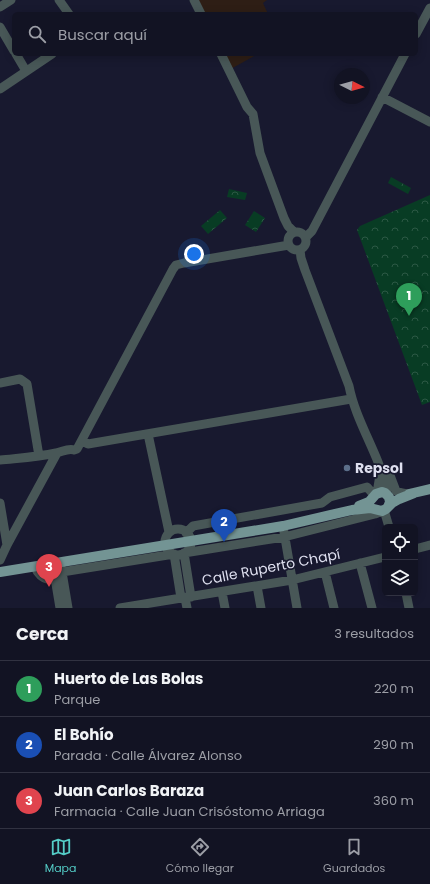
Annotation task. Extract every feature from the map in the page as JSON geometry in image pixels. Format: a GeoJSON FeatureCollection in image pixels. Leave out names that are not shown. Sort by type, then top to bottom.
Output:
{"type":"FeatureCollection","features":[{"type":"Feature","properties":{"kind":"main road"},"geometry":{"type":"LineString","coordinates":[[352,510],[370,508],[386,509],[398,499],[430,489]]}},
{"type":"Feature","properties":{"kind":"main road"},"geometry":{"type":"LineString","coordinates":[[3,572],[35,566],[60,571],[166,546],[188,537],[284,532],[352,510],[367,503],[375,495],[382,492],[393,496],[411,494]]}},
{"type":"Feature","properties":{"kind":"main road"},"geometry":{"type":"LineString","coordinates":[[375,495],[372,505],[375,508],[386,509]]}},
{"type":"Feature","properties":{"kind":"main road"},"geometry":{"type":"LineString","coordinates":[[386,509],[390,502],[388,495]]}},
{"type":"Feature","properties":{"kind":"street"},"geometry":{"type":"LineString","coordinates":[[0,7],[11,0]]}},
{"type":"Feature","properties":{"kind":"street"},"geometry":{"type":"LineString","coordinates":[[59,0],[68,12]]}},
{"type":"Feature","properties":{"kind":"street"},"geometry":{"type":"LineString","coordinates":[[194,0],[200,12]]}},
{"type":"Feature","properties":{"kind":"street"},"geometry":{"type":"LineString","coordinates":[[418,30],[430,8]]}},
{"type":"Feature","properties":{"kind":"street"},"geometry":{"type":"LineString","coordinates":[[0,27],[12,48]]}},
{"type":"Feature","properties":{"kind":"street"},"geometry":{"type":"LineString","coordinates":[[17,56],[26,71]]}},
{"type":"Feature","properties":{"kind":"street"},"geometry":{"type":"LineString","coordinates":[[0,89],[49,56]]}},
{"type":"Feature","properties":{"kind":"street"},"geometry":{"type":"LineString","coordinates":[[222,56],[247,107],[254,114],[260,153],[284,218],[288,226],[294,232],[302,233],[306,237],[307,242],[300,250]]}},
{"type":"Feature","properties":{"kind":"street"},"geometry":{"type":"LineString","coordinates":[[306,237],[312,231],[404,56]]}},
{"type":"Feature","properties":{"kind":"street"},"geometry":{"type":"LineString","coordinates":[[382,97],[430,122]]}},
{"type":"Feature","properties":{"kind":"street"},"geometry":{"type":"LineString","coordinates":[[294,232],[289,237],[288,242],[294,249],[300,250]]}},
{"type":"Feature","properties":{"kind":"street"},"geometry":{"type":"LineString","coordinates":[[0,460],[39,456],[70,449],[76,450],[79,447],[172,269],[176,265],[184,262],[289,245]]}},
{"type":"Feature","properties":{"kind":"street"},"geometry":{"type":"LineString","coordinates":[[300,250],[305,270],[349,386],[351,398],[385,480],[388,495]]}},
{"type":"Feature","properties":{"kind":"street"},"geometry":{"type":"LineString","coordinates":[[0,382],[20,379],[27,384],[39,456]]}},
{"type":"Feature","properties":{"kind":"street"},"geometry":{"type":"LineString","coordinates":[[82,441],[88,444],[351,398]]}},
{"type":"Feature","properties":{"kind":"street"},"geometry":{"type":"LineString","coordinates":[[148,434],[169,532]]}},
{"type":"Feature","properties":{"kind":"street"},"geometry":{"type":"LineString","coordinates":[[374,451],[386,465],[396,491],[411,494]]}},
{"type":"Feature","properties":{"kind":"street"},"geometry":{"type":"LineString","coordinates":[[374,451],[380,472],[375,495]]}},
{"type":"Feature","properties":{"kind":"street"},"geometry":{"type":"LineString","coordinates":[[0,560],[57,453]]}},
{"type":"Feature","properties":{"kind":"street"},"geometry":{"type":"LineString","coordinates":[[185,598],[184,553],[188,548],[188,537],[193,526],[322,503],[330,497],[367,487],[375,495]]}},
{"type":"Feature","properties":{"kind":"street"},"geometry":{"type":"LineString","coordinates":[[0,503],[7,545]]}},
{"type":"Feature","properties":{"kind":"street"},"geometry":{"type":"LineString","coordinates":[[35,566],[38,574],[43,578],[49,579],[60,571],[181,554],[375,514],[386,509],[388,524]]}},
{"type":"Feature","properties":{"kind":"street"},"geometry":{"type":"LineString","coordinates":[[187,608],[174,554],[168,550],[165,539],[169,532],[177,529],[180,529],[188,537]]}},
{"type":"Feature","properties":{"kind":"street"},"geometry":{"type":"LineString","coordinates":[[284,532],[296,608]]}},
{"type":"Feature","properties":{"kind":"street"},"geometry":{"type":"LineString","coordinates":[[418,548],[430,545]]}},
{"type":"Feature","properties":{"kind":"street","name":"Calle Ruperto Chapí"},"geometry":{"type":"LineString","coordinates":[[120,608],[148,606],[185,598],[292,580],[382,557]]}},
{"type":"Feature","properties":{"kind":"street"},"geometry":{"type":"LineString","coordinates":[[360,563],[372,608]]}},
{"type":"Feature","properties":{"kind":"street"},"geometry":{"type":"LineString","coordinates":[[60,571],[60,608]]}},
{"type":"Feature","properties":{"kind":"street"},"geometry":{"type":"LineString","coordinates":[[60,571],[68,608]]}},
{"type":"Feature","properties":{"kind":"street"},"geometry":{"type":"LineString","coordinates":[[325,572],[334,608]]}},
{"type":"Feature","properties":{"kind":"street"},"geometry":{"type":"LineString","coordinates":[[257,586],[261,608]]}},
{"type":"Feature","properties":{"kind":"street"},"geometry":{"type":"LineString","coordinates":[[222,592],[225,608]]}},
{"type":"Feature","properties":{"kind":"street"},"geometry":{"type":"LineString","coordinates":[[407,596],[409,608]]}},
{"type":"Feature","properties":{"kind":"shaded area"},"geometry":{"type":"Polygon","coordinates":[[[194,0],[267,0],[263,3],[267,12],[200,12],[194,0]]]}},
{"type":"Feature","properties":{"kind":"shaded area"},"geometry":{"type":"Polygon","coordinates":[[[222,56],[254,56],[229,70],[222,56]]]}},
{"type":"Feature","properties":{"kind":"green space"},"geometry":{"type":"Polygon","coordinates":[[[391,177],[411,188],[408,194],[388,183],[391,177]]]}},
{"type":"Feature","properties":{"kind":"green space"},"geometry":{"type":"Polygon","coordinates":[[[229,189],[247,193],[245,200],[227,197],[229,189]]]}},
{"type":"Feature","properties":{"kind":"green space"},"geometry":{"type":"Polygon","coordinates":[[[430,195],[430,402],[422,405],[357,230],[360,226],[430,195]]]}},
{"type":"Feature","properties":{"kind":"green space"},"geometry":{"type":"Polygon","coordinates":[[[220,210],[227,218],[208,234],[201,226],[220,210]]]}},
{"type":"Feature","properties":{"kind":"green space"},"geometry":{"type":"Polygon","coordinates":[[[254,211],[265,218],[256,232],[245,225],[254,211]]]}},
{"type":"Feature","properties":{"kind":"place","name":"Huerto de Las Bolas"},"geometry":{"type":"Point","coordinates":[409,316]}},
{"type":"Feature","properties":{"kind":"place","name":"Repsol"},"geometry":{"type":"Point","coordinates":[347,468]}},
{"type":"Feature","properties":{"kind":"place","name":"El Bohío"},"geometry":{"type":"Point","coordinates":[224,542]}},
{"type":"Feature","properties":{"kind":"place","name":"Juan Carlos Baraza"},"geometry":{"type":"Point","coordinates":[49,587]}}]}
